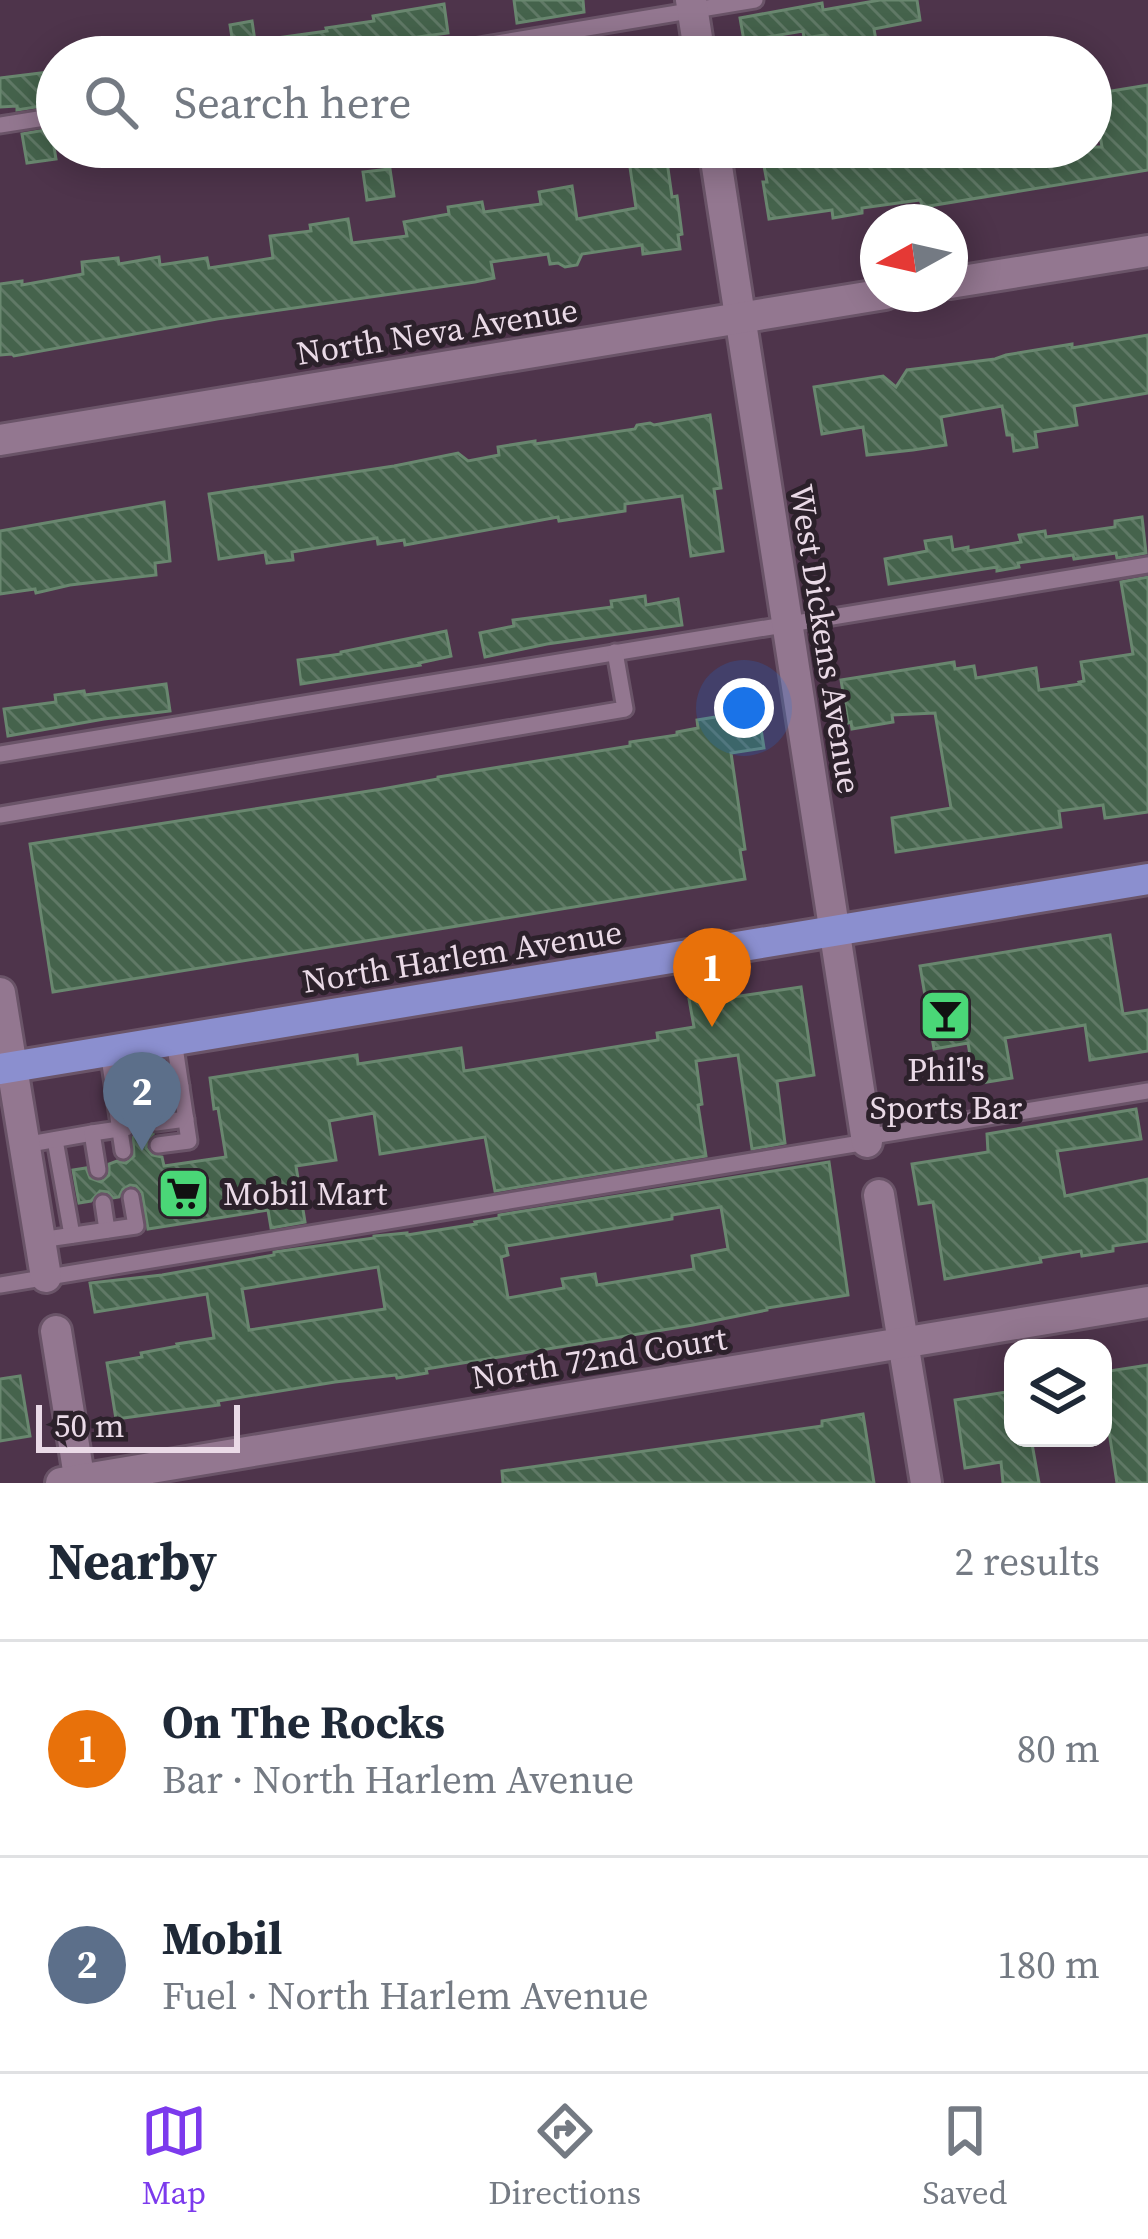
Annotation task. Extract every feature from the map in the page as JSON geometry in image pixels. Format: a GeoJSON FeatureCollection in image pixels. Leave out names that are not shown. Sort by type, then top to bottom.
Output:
{"type":"FeatureCollection","features":[{"type":"Feature","properties":{"kind":"main road","name":"North Harlem Avenue"},"geometry":{"type":"LineString","coordinates":[[6,1068],[1148,879]]}},
{"type":"Feature","properties":{"kind":"street"},"geometry":{"type":"LineString","coordinates":[[692,5],[697,36]]}},
{"type":"Feature","properties":{"kind":"street","name":"West Dickens Avenue"},"geometry":{"type":"LineString","coordinates":[[717,168],[867,1140]]}},
{"type":"Feature","properties":{"kind":"street"},"geometry":{"type":"LineString","coordinates":[[968,281],[1148,251]]}},
{"type":"Feature","properties":{"kind":"street","name":"North Neva Avenue"},"geometry":{"type":"LineString","coordinates":[[0,440],[860,298]]}},
{"type":"Feature","properties":{"kind":"street"},"geometry":{"type":"LineString","coordinates":[[0,993],[6,1068],[40,1142],[40,1240],[46,1277]]}},
{"type":"Feature","properties":{"kind":"street"},"geometry":{"type":"LineString","coordinates":[[878,1195],[926,1483]]}},
{"type":"Feature","properties":{"kind":"street","name":"North 72nd Court"},"geometry":{"type":"LineString","coordinates":[[74,1482],[1148,1302]]}},
{"type":"Feature","properties":{"kind":"street"},"geometry":{"type":"LineString","coordinates":[[56,1330],[74,1482]]}},
{"type":"Feature","properties":{"kind":"lane"},"geometry":{"type":"LineString","coordinates":[[526,36],[692,5],[755,0]]}},
{"type":"Feature","properties":{"kind":"lane"},"geometry":{"type":"LineString","coordinates":[[0,125],[36,119]]}},
{"type":"Feature","properties":{"kind":"lane"},"geometry":{"type":"LineString","coordinates":[[0,754],[1148,565]]}},
{"type":"Feature","properties":{"kind":"lane"},"geometry":{"type":"LineString","coordinates":[[0,815],[625,709],[615,652]]}},
{"type":"Feature","properties":{"kind":"lane"},"geometry":{"type":"LineString","coordinates":[[158,1145],[189,1141],[174,1040]]}},
{"type":"Feature","properties":{"kind":"lane"},"geometry":{"type":"LineString","coordinates":[[108,1051],[125,1152]]}},
{"type":"Feature","properties":{"kind":"lane"},"geometry":{"type":"LineString","coordinates":[[114,1095],[181,1086]]}},
{"type":"Feature","properties":{"kind":"lane"},"geometry":{"type":"LineString","coordinates":[[0,1285],[1148,1091]]}},
{"type":"Feature","properties":{"kind":"lane"},"geometry":{"type":"LineString","coordinates":[[156,1123],[185,1119]]}},
{"type":"Feature","properties":{"kind":"lane"},"geometry":{"type":"LineString","coordinates":[[71,1235],[40,1142],[123,1129]]}},
{"type":"Feature","properties":{"kind":"lane"},"geometry":{"type":"LineString","coordinates":[[92,1133],[98,1170]]}},
{"type":"Feature","properties":{"kind":"lane"},"geometry":{"type":"LineString","coordinates":[[40,1240],[136,1226],[131,1197]]}},
{"type":"Feature","properties":{"kind":"lane"},"geometry":{"type":"LineString","coordinates":[[103,1203],[107,1230]]}},
{"type":"Feature","properties":{"kind":"building"},"geometry":{"type":"Polygon","coordinates":[[[514,0],[583,0],[584,12],[517,23],[514,0]]]}},
{"type":"Feature","properties":{"kind":"building"},"geometry":{"type":"Polygon","coordinates":[[[880,0],[917,0],[920,20],[874,29],[875,36],[804,36],[803,31],[743,36],[740,18],[822,3],[823,10],[880,0]]]}},
{"type":"Feature","properties":{"kind":"building"},"geometry":{"type":"Polygon","coordinates":[[[444,4],[448,33],[291,36],[374,21],[373,16],[444,4]]]}},
{"type":"Feature","properties":{"kind":"building"},"geometry":{"type":"Polygon","coordinates":[[[252,21],[254,36],[232,36],[230,25],[252,21]]]}},
{"type":"Feature","properties":{"kind":"building"},"geometry":{"type":"Polygon","coordinates":[[[36,74],[36,107],[0,107],[0,78],[36,74]]]}},
{"type":"Feature","properties":{"kind":"building"},"geometry":{"type":"Polygon","coordinates":[[[1148,85],[1148,170],[941,204],[922,204],[920,200],[860,204],[860,213],[833,218],[832,210],[769,219],[763,182],[767,182],[764,168],[1112,168],[1112,91],[1148,85]]]}},
{"type":"Feature","properties":{"kind":"building"},"geometry":{"type":"Polygon","coordinates":[[[36,132],[36,162],[27,163],[22,134],[36,132]]]}},
{"type":"Feature","properties":{"kind":"building"},"geometry":{"type":"Polygon","coordinates":[[[630,168],[668,168],[672,197],[677,196],[680,249],[643,254],[642,245],[582,254],[577,265],[565,267],[550,264],[548,254],[491,262],[494,278],[475,282],[0,355],[0,284],[22,281],[22,285],[83,274],[82,262],[118,258],[119,264],[159,257],[160,265],[207,258],[209,268],[273,258],[270,236],[311,231],[310,225],[348,219],[352,243],[407,236],[404,222],[449,214],[448,207],[482,202],[484,212],[541,204],[539,192],[572,186],[577,219],[636,208],[630,168]]]}},
{"type":"Feature","properties":{"kind":"building"},"geometry":{"type":"Polygon","coordinates":[[[390,169],[394,196],[367,200],[363,172],[390,169]]]}},
{"type":"Feature","properties":{"kind":"building"},"geometry":{"type":"Polygon","coordinates":[[[1148,335],[1148,393],[1074,406],[1077,425],[1035,432],[1037,447],[1014,451],[1002,406],[941,417],[946,445],[867,455],[863,427],[822,434],[814,387],[883,376],[896,387],[907,370],[1148,335]]]}},
{"type":"Feature","properties":{"kind":"building"},"geometry":{"type":"Polygon","coordinates":[[[710,415],[721,488],[714,489],[723,551],[691,556],[682,496],[625,504],[625,511],[559,521],[558,517],[405,545],[404,540],[378,544],[377,538],[292,552],[293,560],[267,563],[265,552],[219,559],[209,494],[458,453],[468,461],[499,455],[498,447],[710,415]]]}},
{"type":"Feature","properties":{"kind":"building"},"geometry":{"type":"Polygon","coordinates":[[[164,502],[170,561],[155,563],[156,575],[0,594],[0,531],[164,502]]]}},
{"type":"Feature","properties":{"kind":"building"},"geometry":{"type":"Polygon","coordinates":[[[1142,517],[1146,553],[1117,558],[1116,553],[1074,559],[1073,555],[997,571],[997,567],[889,584],[885,559],[927,551],[925,541],[951,537],[953,550],[968,547],[968,551],[1021,542],[1019,535],[1045,531],[1046,537],[1115,527],[1115,521],[1142,517]]]}},
{"type":"Feature","properties":{"kind":"building"},"geometry":{"type":"Polygon","coordinates":[[[1148,577],[1148,812],[1105,818],[1103,805],[1059,811],[1061,827],[896,852],[892,818],[951,808],[935,713],[892,715],[893,722],[852,729],[841,680],[954,662],[955,669],[974,666],[976,678],[1036,668],[1039,690],[1080,684],[1084,681],[1081,662],[1133,654],[1121,582],[1148,577]]]}},
{"type":"Feature","properties":{"kind":"building"},"geometry":{"type":"Polygon","coordinates":[[[645,596],[646,605],[678,599],[682,625],[485,657],[480,633],[514,626],[513,620],[612,607],[611,601],[645,596]]]}},
{"type":"Feature","properties":{"kind":"building"},"geometry":{"type":"Polygon","coordinates":[[[446,631],[451,656],[301,684],[298,660],[446,631]]]}},
{"type":"Feature","properties":{"kind":"building"},"geometry":{"type":"Polygon","coordinates":[[[166,684],[170,711],[8,736],[4,709],[56,702],[55,695],[166,684]]]}},
{"type":"Feature","properties":{"kind":"building"},"geometry":{"type":"Polygon","coordinates":[[[758,710],[764,748],[731,753],[745,879],[53,992],[30,844],[630,746],[630,742],[698,728],[697,720],[758,710]]]}},
{"type":"Feature","properties":{"kind":"building"},"geometry":{"type":"Polygon","coordinates":[[[1110,935],[1123,1014],[1148,1010],[1148,1051],[1090,1060],[1085,1025],[1005,1038],[1012,1078],[975,1084],[968,1043],[934,1049],[920,966],[1110,935]]]}},
{"type":"Feature","properties":{"kind":"building"},"geometry":{"type":"Polygon","coordinates":[[[801,987],[814,1075],[777,1081],[785,1143],[752,1149],[738,1055],[696,1061],[706,1156],[495,1191],[485,1137],[380,1154],[374,1113],[329,1121],[336,1160],[296,1166],[305,1222],[271,1228],[268,1210],[148,1229],[142,1193],[130,1185],[119,1197],[100,1191],[91,1201],[79,1203],[73,1170],[86,1168],[90,1178],[101,1182],[109,1175],[109,1164],[126,1163],[134,1156],[138,1127],[128,1105],[154,1102],[155,1111],[145,1120],[153,1134],[146,1148],[162,1157],[164,1166],[226,1157],[210,1078],[357,1055],[358,1064],[461,1048],[464,1071],[658,1040],[657,1033],[694,1027],[689,999],[801,987]]]}},
{"type":"Feature","properties":{"kind":"building"},"geometry":{"type":"Polygon","coordinates":[[[1136,1109],[1141,1139],[1057,1151],[1065,1196],[1148,1179],[1148,1241],[945,1279],[933,1202],[919,1204],[912,1164],[988,1152],[987,1134],[1136,1109]]]}},
{"type":"Feature","properties":{"kind":"building"},"geometry":{"type":"Polygon","coordinates":[[[829,1162],[848,1295],[426,1369],[427,1373],[335,1382],[116,1419],[107,1363],[214,1338],[207,1294],[95,1312],[90,1283],[476,1224],[499,1215],[829,1162]],[[721,1207],[506,1246],[508,1255],[501,1257],[508,1298],[564,1288],[562,1279],[595,1274],[597,1285],[694,1269],[692,1256],[728,1249],[721,1207]],[[378,1267],[242,1289],[249,1330],[385,1309],[378,1267]]]}},
{"type":"Feature","properties":{"kind":"building"},"geometry":{"type":"Polygon","coordinates":[[[1148,1365],[1148,1483],[1117,1483],[1111,1447],[1112,1371],[1148,1365]]]}},
{"type":"Feature","properties":{"kind":"building"},"geometry":{"type":"Polygon","coordinates":[[[20,1376],[30,1436],[0,1441],[0,1379],[20,1376]]]}},
{"type":"Feature","properties":{"kind":"building"},"geometry":{"type":"Polygon","coordinates":[[[1004,1392],[1004,1447],[1033,1447],[1039,1483],[1003,1483],[1001,1462],[965,1468],[955,1400],[1004,1392]]]}},
{"type":"Feature","properties":{"kind":"building"},"geometry":{"type":"Polygon","coordinates":[[[863,1414],[874,1483],[503,1483],[502,1471],[822,1426],[822,1421],[863,1414]]]}},
{"type":"Feature","properties":{"kind":"place","name":"Phil's Sports Bar"},"geometry":{"type":"Point","coordinates":[946,1015]}},
{"type":"Feature","properties":{"kind":"place","name":"On The Rocks"},"geometry":{"type":"Point","coordinates":[712,1027]}},
{"type":"Feature","properties":{"kind":"place","name":"Mobil"},"geometry":{"type":"Point","coordinates":[142,1151]}},
{"type":"Feature","properties":{"kind":"place","name":"Mobil Mart"},"geometry":{"type":"Point","coordinates":[184,1193]}}]}
